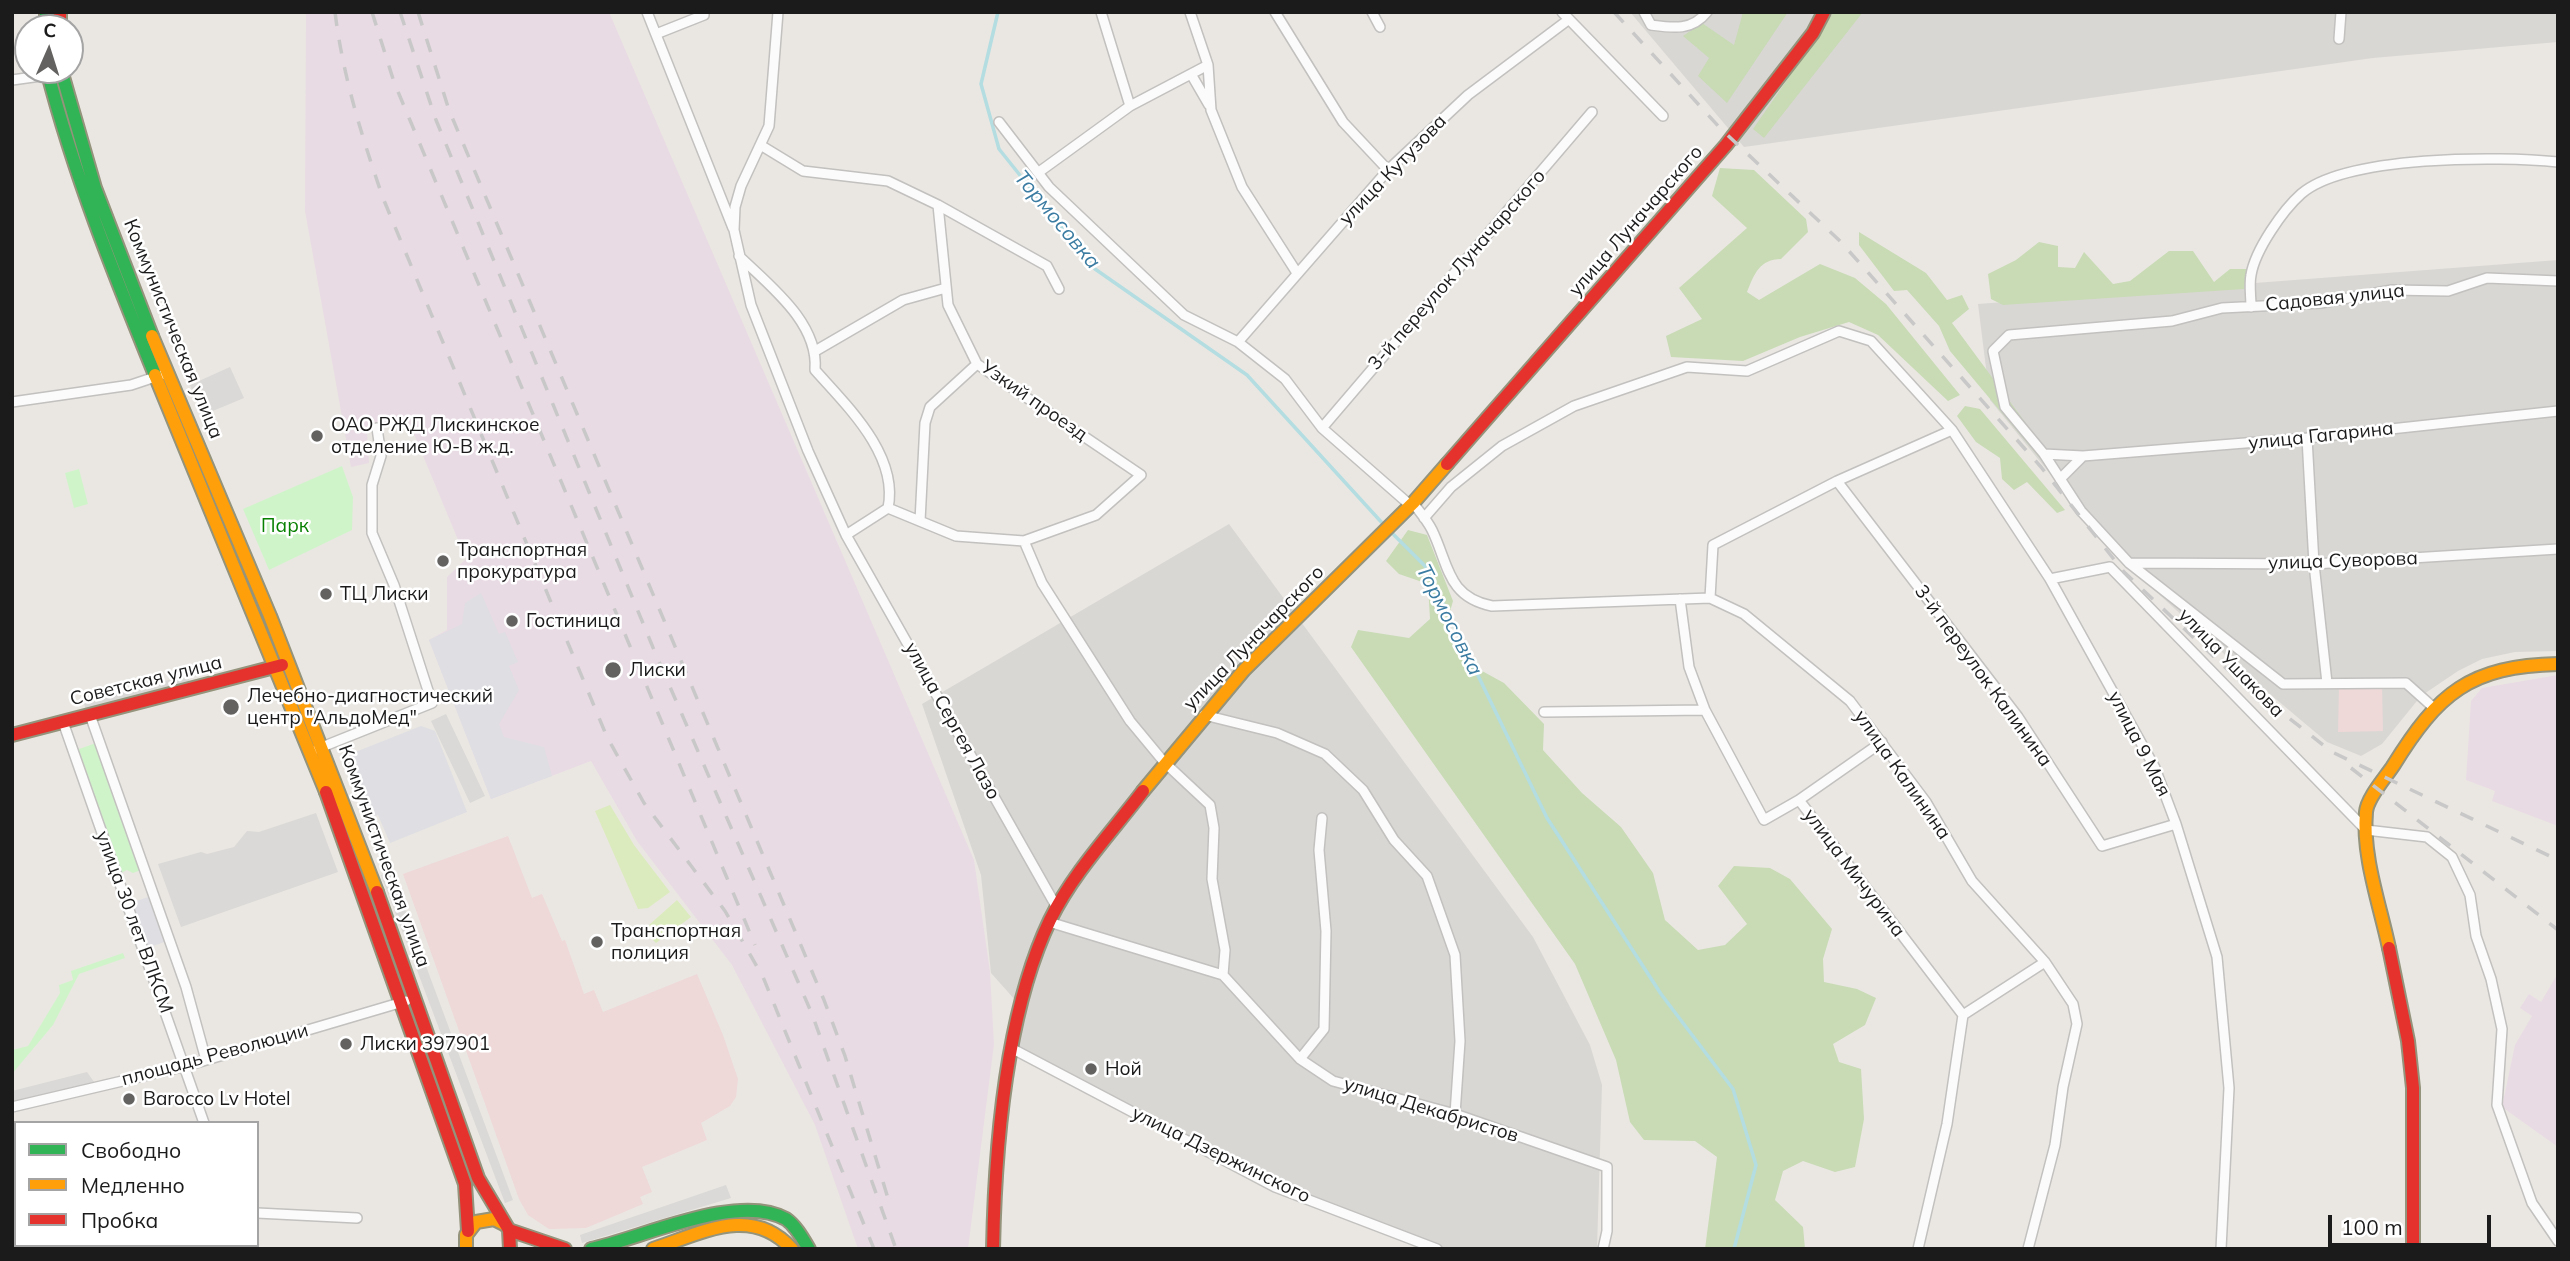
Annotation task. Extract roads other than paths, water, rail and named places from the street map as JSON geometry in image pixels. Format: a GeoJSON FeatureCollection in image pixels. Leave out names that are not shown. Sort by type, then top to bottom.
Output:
{"type":"FeatureCollection","features":[{"type":"Feature","properties":{"kind":"main road","name":"улица Луначарского"},"geometry":{"type":"LineString","coordinates":[[995,1246],[995,1166],[1011,1048],[1030,972],[1056,906],[1070,884],[1164,762],[1204,715],[1244,670],[1412,504],[1726,145],[1813,33],[1824,12]]}},
{"type":"Feature","properties":{"kind":"main road","name":"Коммунистическая улица"},"geometry":{"type":"LineString","coordinates":[[51,84],[62,128],[96,231],[311,751],[402,1003],[465,1184],[468,1231],[466,1248]]}},
{"type":"Feature","properties":{"kind":"main road","name":"Коммунистическая улица"},"geometry":{"type":"LineString","coordinates":[[65,84],[109,226],[324,746],[478,1178],[507,1227]]}},
{"type":"Feature","properties":{"kind":"main road","name":"Советская улица"},"geometry":{"type":"LineString","coordinates":[[12,735],[289,662]]}},
{"type":"Feature","properties":{"kind":"main road"},"geometry":{"type":"LineString","coordinates":[[2413,1249],[2413,1099],[2408,1041],[2366,830],[2365,809],[2415,730],[2434,708],[2466,683],[2488,672],[2519,665],[2558,664]]}},
{"type":"Feature","properties":{"kind":"main road"},"geometry":{"type":"LineString","coordinates":[[591,1249],[725,1212],[755,1209],[786,1219],[809,1249]]}},
{"type":"Feature","properties":{"kind":"main road"},"geometry":{"type":"LineString","coordinates":[[468,1231],[476,1222],[487,1218],[565,1249]]}},
{"type":"Feature","properties":{"kind":"main road"},"geometry":{"type":"LineString","coordinates":[[653,1249],[745,1223],[763,1225],[778,1231],[792,1249]]}},
{"type":"Feature","properties":{"kind":"main road"},"geometry":{"type":"LineString","coordinates":[[507,1227],[510,1249]]}},
{"type":"Feature","properties":{"kind":"street"},"geometry":{"type":"LineString","coordinates":[[647,12],[721,204],[734,230]]}},
{"type":"Feature","properties":{"kind":"street"},"geometry":{"type":"LineString","coordinates":[[656,34],[704,15],[704,12]]}},
{"type":"Feature","properties":{"kind":"street"},"geometry":{"type":"LineString","coordinates":[[734,230],[741,186],[762,146],[772,105],[778,12]]}},
{"type":"Feature","properties":{"kind":"street"},"geometry":{"type":"LineString","coordinates":[[1101,12],[1130,106]]}},
{"type":"Feature","properties":{"kind":"street"},"geometry":{"type":"LineString","coordinates":[[1190,12],[1208,65],[1212,110]]}},
{"type":"Feature","properties":{"kind":"street"},"geometry":{"type":"LineString","coordinates":[[1275,12],[1343,122],[1388,170]]}},
{"type":"Feature","properties":{"kind":"street"},"geometry":{"type":"LineString","coordinates":[[1372,12],[1380,27]]}},
{"type":"Feature","properties":{"kind":"street"},"geometry":{"type":"LineString","coordinates":[[1644,12],[1651,25],[1676,28],[1699,23],[1707,12]]}},
{"type":"Feature","properties":{"kind":"street"},"geometry":{"type":"LineString","coordinates":[[2339,39],[2341,12]]}},
{"type":"Feature","properties":{"kind":"street","name":"улица Кутузова"},"geometry":{"type":"LineString","coordinates":[[1238,342],[1388,170],[1468,95],[1565,16],[1663,116]]}},
{"type":"Feature","properties":{"kind":"street"},"geometry":{"type":"LineString","coordinates":[[1039,172],[1130,106],[1208,65]]}},
{"type":"Feature","properties":{"kind":"street"},"geometry":{"type":"LineString","coordinates":[[1191,74],[1212,110],[1242,187],[1297,273]]}},
{"type":"Feature","properties":{"kind":"street","name":"3-й переулок Луначарского"},"geometry":{"type":"LineString","coordinates":[[1322,428],[1592,112]]}},
{"type":"Feature","properties":{"kind":"street","name":"улица Калинина"},"geometry":{"type":"LineString","coordinates":[[999,122],[1049,187],[1184,315],[1238,342],[1284,379],[1322,428],[1412,504],[1424,518],[1452,581],[1461,593],[1475,602],[1505,606],[1710,598],[1744,614],[1850,701],[1926,802],[1972,881],[2045,962],[2073,1004],[2077,1024],[2055,1145],[2028,1249]]}},
{"type":"Feature","properties":{"kind":"street"},"geometry":{"type":"LineString","coordinates":[[762,146],[803,171],[888,181],[938,205],[1047,266],[1059,289]]}},
{"type":"Feature","properties":{"kind":"street"},"geometry":{"type":"LineString","coordinates":[[2251,307],[2251,273],[2266,239],[2302,193],[2349,171],[2423,162],[2511,159],[2558,162]]}},
{"type":"Feature","properties":{"kind":"street","name":"Узкий проезд"},"geometry":{"type":"LineString","coordinates":[[938,205],[948,305],[977,364],[1141,475],[1096,515],[1024,541]]}},
{"type":"Feature","properties":{"kind":"street","name":"улица Сергея Лазо"},"geometry":{"type":"LineString","coordinates":[[734,230],[751,305],[846,536],[1056,906]]}},
{"type":"Feature","properties":{"kind":"street"},"geometry":{"type":"LineString","coordinates":[[738,255],[790,307],[817,350],[815,370],[856,417],[883,460],[890,496],[888,508],[846,536]]}},
{"type":"Feature","properties":{"kind":"street","name":"Садовая улица"},"geometry":{"type":"LineString","coordinates":[[2044,454],[2005,407],[1993,351],[2010,335],[2172,321],[2222,308],[2321,303],[2392,290],[2448,291],[2487,278],[2558,281]]}},
{"type":"Feature","properties":{"kind":"street"},"geometry":{"type":"LineString","coordinates":[[817,350],[903,300],[947,288]]}},
{"type":"Feature","properties":{"kind":"street","name":"улица 9 Мая"},"geometry":{"type":"LineString","coordinates":[[1424,518],[1451,487],[1502,446],[1574,406],[1687,367],[1747,371],[1839,331],[1871,341],[1952,430],[2050,579],[2155,768],[2176,824],[2217,957],[2229,1088],[2221,1249]]}},
{"type":"Feature","properties":{"kind":"street"},"geometry":{"type":"LineString","coordinates":[[920,520],[925,423],[930,407],[977,364]]}},
{"type":"Feature","properties":{"kind":"street"},"geometry":{"type":"LineString","coordinates":[[12,402],[131,385],[169,372]]}},
{"type":"Feature","properties":{"kind":"street","name":"улица Гагарина"},"geometry":{"type":"LineString","coordinates":[[2044,454],[2083,456],[2306,438],[2558,411]]}},
{"type":"Feature","properties":{"kind":"street"},"geometry":{"type":"LineString","coordinates":[[311,751],[432,703],[394,585],[372,533],[372,485],[380,456],[377,428]]}},
{"type":"Feature","properties":{"kind":"street"},"geometry":{"type":"LineString","coordinates":[[1710,598],[1713,545],[1837,481],[1952,430]]}},
{"type":"Feature","properties":{"kind":"street"},"geometry":{"type":"LineString","coordinates":[[2306,438],[2314,564],[2327,683]]}},
{"type":"Feature","properties":{"kind":"street"},"geometry":{"type":"LineString","coordinates":[[2044,454],[2081,511],[2129,563],[2283,684],[2406,683],[2434,708]]}},
{"type":"Feature","properties":{"kind":"street"},"geometry":{"type":"LineString","coordinates":[[2060,479],[2083,456]]}},
{"type":"Feature","properties":{"kind":"street","name":"3-й переулок Калинина"},"geometry":{"type":"LineString","coordinates":[[1837,481],[2018,718],[2102,846],[2176,824]]}},
{"type":"Feature","properties":{"kind":"street"},"geometry":{"type":"LineString","coordinates":[[888,508],[956,536],[1024,541],[1042,583],[1129,721],[1164,762],[1210,805],[1214,828],[1212,879],[1226,950],[1223,975],[1049,922]]}},
{"type":"Feature","properties":{"kind":"street","name":"улица Суворова"},"geometry":{"type":"LineString","coordinates":[[2129,563],[2314,564],[2558,549]]}},
{"type":"Feature","properties":{"kind":"street","name":"улица Ушакова"},"geometry":{"type":"LineString","coordinates":[[2050,579],[2110,567],[2366,830]]}},
{"type":"Feature","properties":{"kind":"street"},"geometry":{"type":"LineString","coordinates":[[1544,712],[1705,710],[1689,667],[1680,599]]}},
{"type":"Feature","properties":{"kind":"street","name":"улица Мичурина"},"geometry":{"type":"LineString","coordinates":[[1705,710],[1764,820],[1798,800],[1963,1015]]}},
{"type":"Feature","properties":{"kind":"street","name":"улица 30 лет ВЛКСМ"},"geometry":{"type":"LineString","coordinates":[[90,715],[186,987],[206,1060]]}},
{"type":"Feature","properties":{"kind":"street"},"geometry":{"type":"LineString","coordinates":[[1204,715],[1277,733],[1325,754],[1363,790],[1394,840],[1427,876],[1455,955],[1460,1041],[1455,1114]]}},
{"type":"Feature","properties":{"kind":"street","name":"улица 30 лет ВЛКСМ"},"geometry":{"type":"LineString","coordinates":[[63,722],[203,1121]]}},
{"type":"Feature","properties":{"kind":"street"},"geometry":{"type":"LineString","coordinates":[[1798,800],[1882,742]]}},
{"type":"Feature","properties":{"kind":"street"},"geometry":{"type":"LineString","coordinates":[[1300,1059],[1324,1029],[1326,931],[1319,850],[1322,818]]}},
{"type":"Feature","properties":{"kind":"street"},"geometry":{"type":"LineString","coordinates":[[2366,830],[2427,837],[2452,857],[2470,895],[2476,936],[2491,979],[2502,1029],[2497,1105],[2532,1203],[2558,1241]]}},
{"type":"Feature","properties":{"kind":"street"},"geometry":{"type":"LineString","coordinates":[[1918,1249],[1947,1124],[1963,1015],[2045,962]]}},
{"type":"Feature","properties":{"kind":"street","name":"улица Декабристов"},"geometry":{"type":"LineString","coordinates":[[1223,975],[1300,1059],[1333,1081],[1455,1114],[1608,1167],[1603,1249]]}},
{"type":"Feature","properties":{"kind":"street","name":"площадь Революции"},"geometry":{"type":"LineString","coordinates":[[12,1107],[186,1066],[416,998]]}},
{"type":"Feature","properties":{"kind":"street","name":"улица Дзержинского"},"geometry":{"type":"LineString","coordinates":[[1011,1048],[1275,1187],[1437,1249]]}},
{"type":"Feature","properties":{"kind":"street"},"geometry":{"type":"LineString","coordinates":[[259,1213],[356,1218]]}},
{"type":"Feature","properties":{"kind":"waterway","name":"Тормосовка"},"geometry":{"type":"LineString","coordinates":[[998,12],[981,84],[999,149],[1095,269],[1247,375],[1384,525]]}},
{"type":"Feature","properties":{"kind":"waterway","name":"Тормосовка"},"geometry":{"type":"LineString","coordinates":[[1390,531],[1425,566],[1547,818],[1661,994],[1733,1089],[1756,1165],[1734,1249]]}},
{"type":"Feature","properties":{"kind":"railway"},"geometry":{"type":"LineString","coordinates":[[335,12],[354,106],[383,198],[607,737],[644,803],[725,911],[763,977],[874,1249]]}},
{"type":"Feature","properties":{"kind":"railway"},"geometry":{"type":"LineString","coordinates":[[372,12],[394,82],[755,945]]}},
{"type":"Feature","properties":{"kind":"railway"},"geometry":{"type":"LineString","coordinates":[[400,12],[436,120],[654,650],[812,1014],[896,1249]]}},
{"type":"Feature","properties":{"kind":"railway"},"geometry":{"type":"LineString","coordinates":[[418,12],[449,110],[824,1000],[845,1056],[890,1205]]}},
{"type":"Feature","properties":{"kind":"railway"},"geometry":{"type":"LineString","coordinates":[[1614,12],[1720,128],[1840,241],[2041,467],[2124,572],[2228,670],[2332,752],[2558,860]]}},
{"type":"Feature","properties":{"kind":"railway"},"geometry":{"type":"LineString","coordinates":[[2351,768],[2558,930]]}},
{"type":"Feature","properties":{"kind":"place","name":"ОАО РЖД Лискинское отделение Ю-В ж.д."},"geometry":{"type":"Point","coordinates":[317,436]}},
{"type":"Feature","properties":{"kind":"place","name":"Транспортная прокуратура"},"geometry":{"type":"Point","coordinates":[443,561]}},
{"type":"Feature","properties":{"kind":"place","name":"ТЦ Лиски"},"geometry":{"type":"Point","coordinates":[326,594]}},
{"type":"Feature","properties":{"kind":"place","name":"Гостиница"},"geometry":{"type":"Point","coordinates":[512,621]}},
{"type":"Feature","properties":{"kind":"place","name":"Лиски"},"geometry":{"type":"Point","coordinates":[613,670]}},
{"type":"Feature","properties":{"kind":"place","name":"Лечебно-диагностический центр \"АльдоМед\""},"geometry":{"type":"Point","coordinates":[231,707]}},
{"type":"Feature","properties":{"kind":"place","name":"Транспортная полиция"},"geometry":{"type":"Point","coordinates":[597,942]}},
{"type":"Feature","properties":{"kind":"place","name":"Лиски 397901"},"geometry":{"type":"Point","coordinates":[346,1044]}},
{"type":"Feature","properties":{"kind":"place","name":"Ной"},"geometry":{"type":"Point","coordinates":[1091,1069]}},
{"type":"Feature","properties":{"kind":"place","name":"Barocco Lv Hotel"},"geometry":{"type":"Point","coordinates":[129,1099]}},
{"type":"Feature","properties":{"kind":"park label","name":"Парк"},"geometry":{"type":"Point","coordinates":[285,526]}}]}
